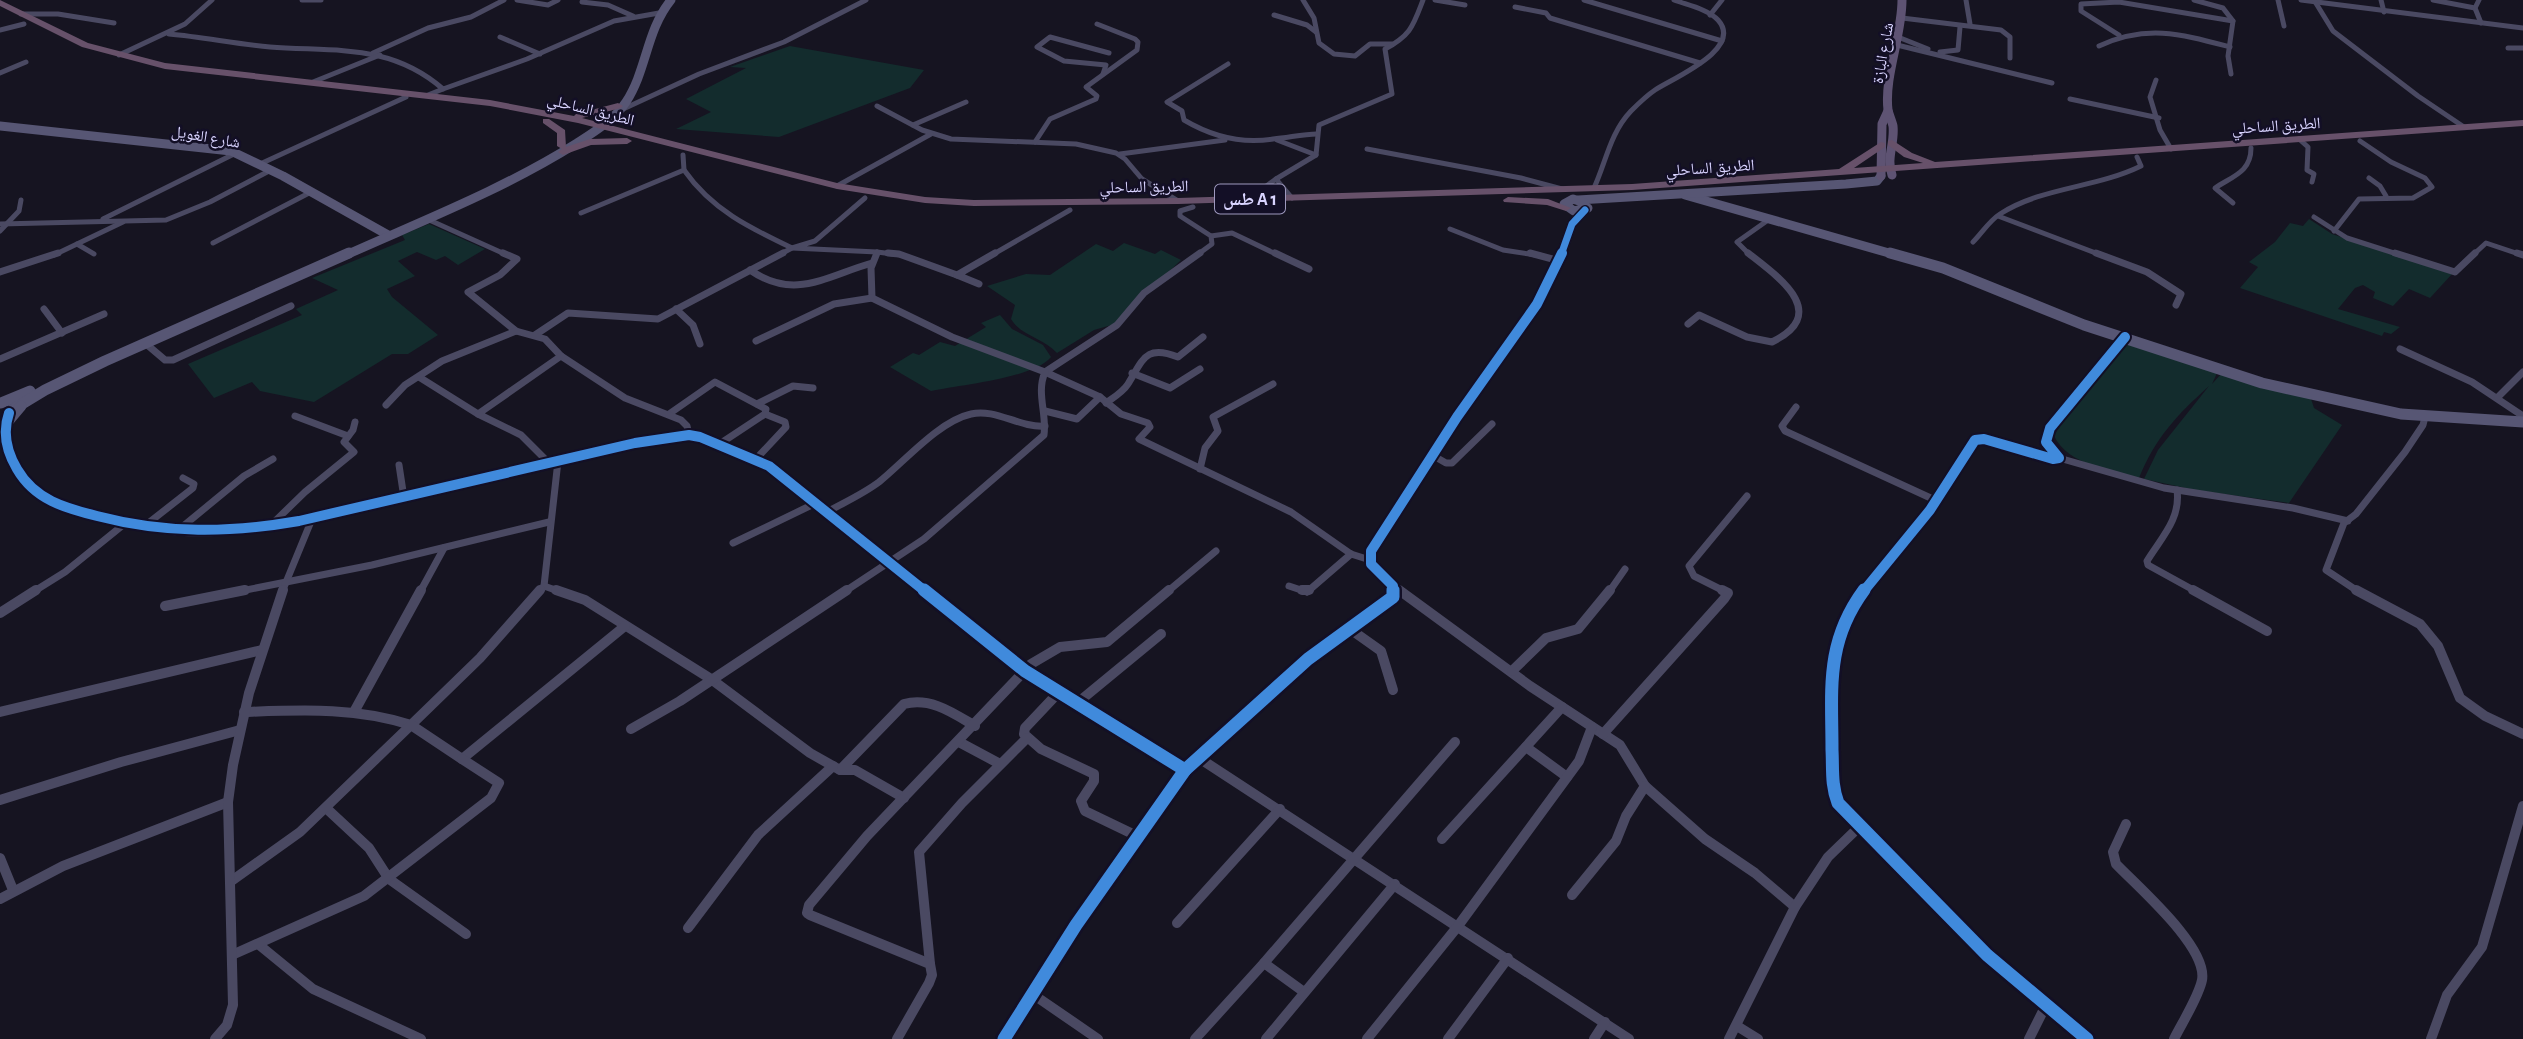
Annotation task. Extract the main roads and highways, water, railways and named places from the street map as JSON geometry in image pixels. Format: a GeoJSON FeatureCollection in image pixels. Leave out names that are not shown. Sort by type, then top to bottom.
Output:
{"type":"FeatureCollection","features":[{"type":"Feature","properties":{"kind":"highway","name":"الطريق الساحلي"},"geometry":{"type":"LineString","coordinates":[[0,3],[22,19],[75,47],[157,69],[406,97],[485,108],[592,128]]}},
{"type":"Feature","properties":{"kind":"highway","name":"الطريق الساحلي"},"geometry":{"type":"LineString","coordinates":[[0,12],[85,45],[165,66],[428,95],[559,116],[627,137],[838,186],[925,200],[974,203],[1178,201],[1562,190],[1833,173],[1885,173],[1949,165],[2171,149],[2251,148],[2523,123]]}},
{"type":"Feature","properties":{"kind":"highway"},"geometry":{"type":"LineString","coordinates":[[546,121],[562,132],[562,149],[627,137],[621,123],[623,105],[592,115],[559,116]]}},
{"type":"Feature","properties":{"kind":"highway","name":"الطريق الساحلي"},"geometry":{"type":"LineString","coordinates":[[627,137],[683,155],[865,198],[932,208],[1070,209],[1633,193],[2137,157],[2232,147],[2360,141],[2523,128]]}},
{"type":"Feature","properties":{"kind":"highway"},"geometry":{"type":"LineString","coordinates":[[1833,173],[1859,162],[1886,144],[1914,158],[1949,165]]}},
{"type":"Feature","properties":{"kind":"highway"},"geometry":{"type":"LineString","coordinates":[[1486,198],[1543,202],[1566,208]]}},
{"type":"Feature","properties":{"kind":"main road","name":"شارع البازة"},"geometry":{"type":"LineString","coordinates":[[1885,173],[1888,158],[1886,144],[1893,126],[1888,111],[1902,18],[1902,0]]}}]}
